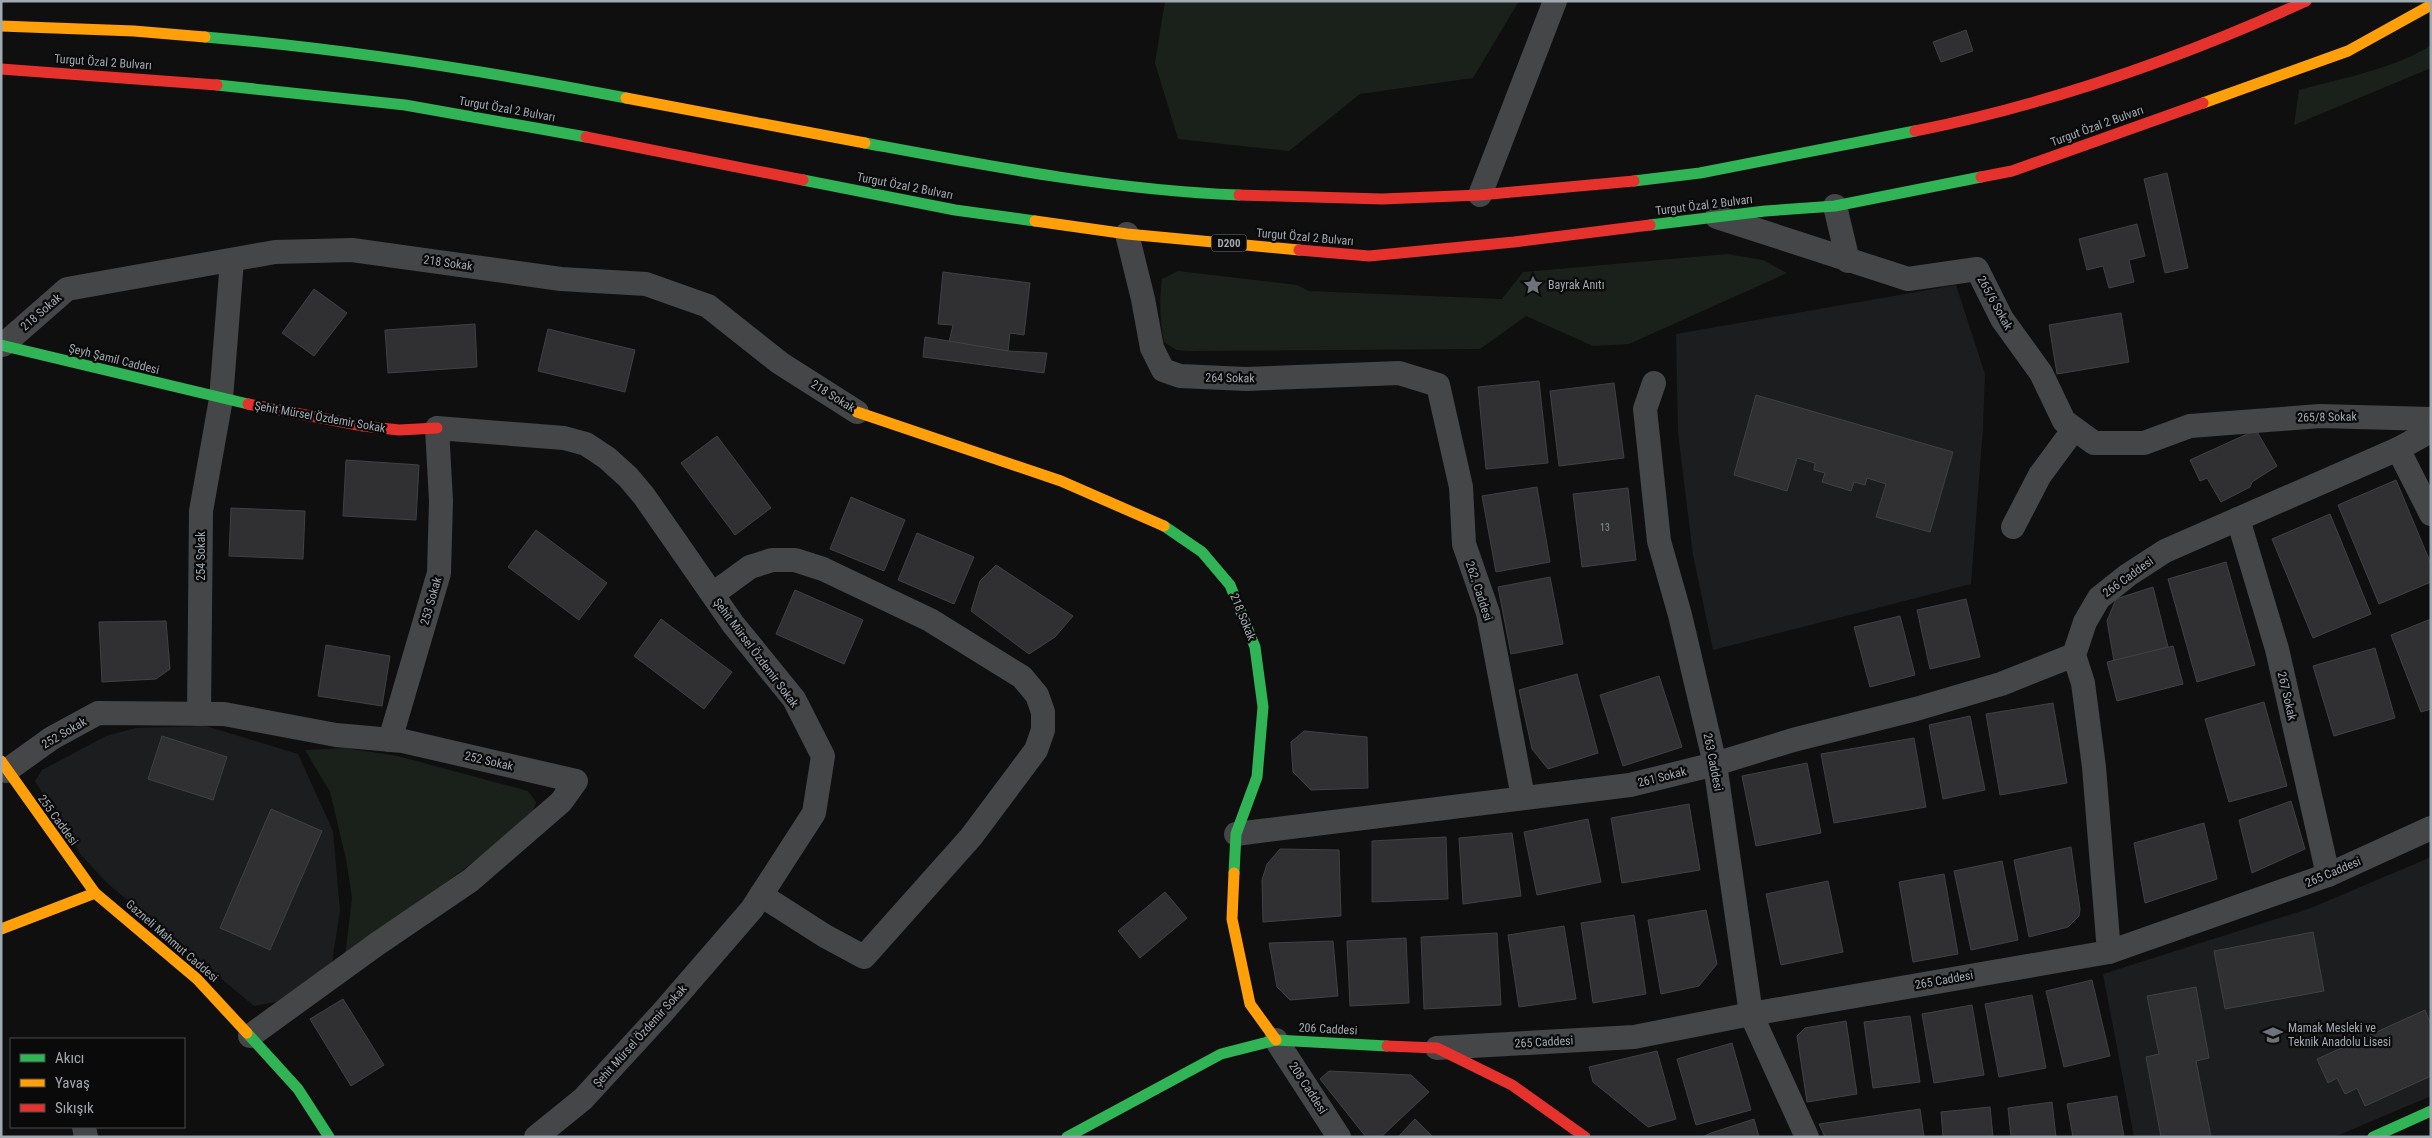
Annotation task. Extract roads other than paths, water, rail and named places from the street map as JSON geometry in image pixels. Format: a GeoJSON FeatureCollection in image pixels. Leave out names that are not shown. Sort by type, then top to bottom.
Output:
{"type":"FeatureCollection","features":[{"type":"Feature","properties":{"kind":"main road"},"geometry":{"type":"LineString","coordinates":[[1,26],[134,31],[296,45],[549,83],[1024,173],[1128,188],[1236,195],[1382,198],[1480,195],[1575,188],[1700,173],[1984,117],[2103,80],[2242,30],[2306,1]]}},
{"type":"Feature","properties":{"kind":"main road","name":"Turgut Özal 2 Bulvarı"},"geometry":{"type":"LineString","coordinates":[[1,69],[174,80],[405,105],[592,138],[955,210],[1126,234],[1369,256],[1514,242],[1717,217],[1835,206],[2012,171],[2348,51],[2431,5]]}},
{"type":"Feature","properties":{"kind":"main road","name":"Şeyh Şamil Caddesi"},"geometry":{"type":"LineString","coordinates":[[2,349],[221,400]]}},
{"type":"Feature","properties":{"kind":"main road","name":"Şehit Mürsel Özdemir Sokak"},"geometry":{"type":"LineString","coordinates":[[221,400],[362,426],[400,430],[437,428]]}},
{"type":"Feature","properties":{"kind":"main road","name":"218 Sokak"},"geometry":{"type":"LineString","coordinates":[[858,412],[1061,481],[1162,526],[1202,552],[1230,585],[1255,647],[1264,707],[1257,777],[1236,834],[1232,919],[1250,1004],[1276,1040]]}},
{"type":"Feature","properties":{"kind":"main road","name":"255 Caddesi"},"geometry":{"type":"LineString","coordinates":[[4,766],[95,893]]}},
{"type":"Feature","properties":{"kind":"main road"},"geometry":{"type":"LineString","coordinates":[[1,929],[95,893]]}},
{"type":"Feature","properties":{"kind":"main road","name":"Gazneli Mahmut Caddesi"},"geometry":{"type":"LineString","coordinates":[[95,893],[197,979],[298,1089],[329,1137]]}},
{"type":"Feature","properties":{"kind":"main road","name":"206 Caddesi"},"geometry":{"type":"LineString","coordinates":[[1067,1137],[1221,1054],[1276,1040],[1437,1048],[1512,1085],[1585,1137]]}},
{"type":"Feature","properties":{"kind":"main road"},"geometry":{"type":"LineString","coordinates":[[2373,1137],[2431,1110]]}},
{"type":"Feature","properties":{"kind":"street"},"geometry":{"type":"LineString","coordinates":[[1480,195],[1555,1]]}},
{"type":"Feature","properties":{"kind":"street"},"geometry":{"type":"LineString","coordinates":[[1835,206],[1848,261]]}},
{"type":"Feature","properties":{"kind":"street","name":"265/6 Sokak"},"geometry":{"type":"LineString","coordinates":[[1717,217],[1908,279],[1977,269],[2002,319],[2041,373],[2064,421],[2094,443],[2144,443],[2190,426],[2224,423]]}},
{"type":"Feature","properties":{"kind":"street","name":"264 Sokak"},"geometry":{"type":"LineString","coordinates":[[1126,234],[1144,299],[1152,348],[1163,370],[1180,376],[1246,379],[1400,373],[1438,385]]}},
{"type":"Feature","properties":{"kind":"street","name":"218 Sokak"},"geometry":{"type":"LineString","coordinates":[[2,349],[67,290],[276,252],[352,250],[561,279],[646,284],[708,306],[780,363],[858,412]]}},
{"type":"Feature","properties":{"kind":"street","name":"254 Sokak"},"geometry":{"type":"LineString","coordinates":[[199,714],[201,511],[221,400],[232,260]]}},
{"type":"Feature","properties":{"kind":"street","name":"263 Caddesi"},"geometry":{"type":"LineString","coordinates":[[1654,383],[1645,409],[1659,541],[1680,615],[1715,764],[1751,1014],[1807,1137]]}},
{"type":"Feature","properties":{"kind":"street","name":"262. Caddesi"},"geometry":{"type":"LineString","coordinates":[[1438,385],[1462,487],[1464,544],[1488,613],[1523,797]]}},
{"type":"Feature","properties":{"kind":"street","name":"265/8 Sokak"},"geometry":{"type":"LineString","coordinates":[[2224,423],[2320,416],[2431,419]]}},
{"type":"Feature","properties":{"kind":"street","name":"Şehit Mürsel Özdemir Sokak"},"geometry":{"type":"LineString","coordinates":[[437,428],[564,438],[586,444],[607,458],[628,477],[733,624],[794,699],[823,756],[814,813],[752,909],[662,1013],[583,1099],[536,1137]]}},
{"type":"Feature","properties":{"kind":"street","name":"253 Sokak"},"geometry":{"type":"LineString","coordinates":[[390,740],[439,573],[441,501],[437,428]]}},
{"type":"Feature","properties":{"kind":"street"},"geometry":{"type":"LineString","coordinates":[[2013,527],[2040,475],[2074,429]]}},
{"type":"Feature","properties":{"kind":"street","name":"266 Caddesi"},"geometry":{"type":"LineString","coordinates":[[2074,655],[2085,622],[2099,598],[2128,575],[2165,551],[2398,449],[2431,431]]}},
{"type":"Feature","properties":{"kind":"street"},"geometry":{"type":"LineString","coordinates":[[2398,449],[2431,514]]}},
{"type":"Feature","properties":{"kind":"street","name":"267 Sokak"},"geometry":{"type":"LineString","coordinates":[[2238,519],[2276,649],[2328,876]]}},
{"type":"Feature","properties":{"kind":"street"},"geometry":{"type":"LineString","coordinates":[[713,594],[750,567],[772,560],[795,560],[823,569],[930,620],[1022,677],[1037,695],[1043,712],[1043,730],[1036,750],[971,837],[864,957],[824,936],[761,895]]}},
{"type":"Feature","properties":{"kind":"street"},"geometry":{"type":"LineString","coordinates":[[2074,655],[2083,683],[2094,767],[2109,952]]}},
{"type":"Feature","properties":{"kind":"street","name":"261 Sokak"},"geometry":{"type":"LineString","coordinates":[[1236,834],[1630,785],[1715,764],[1793,740],[1916,710],[2001,684],[2074,655]]}},
{"type":"Feature","properties":{"kind":"street","name":"252 Sokak"},"geometry":{"type":"LineString","coordinates":[[4,766],[98,714],[224,714],[336,735],[390,740],[576,781],[561,802],[471,880],[377,944],[250,1036]]}},
{"type":"Feature","properties":{"kind":"street","name":"265 Caddesi"},"geometry":{"type":"LineString","coordinates":[[1437,1048],[1634,1037],[1751,1014],[2109,952],[2328,876],[2431,828]]}},
{"type":"Feature","properties":{"kind":"street","name":"208 Caddesi"},"geometry":{"type":"LineString","coordinates":[[1276,1040],[1339,1137]]}},
{"type":"Feature","properties":{"kind":"place","name":"Bayrak Anıtı"},"geometry":{"type":"Point","coordinates":[1533,285]}},
{"type":"Feature","properties":{"kind":"place","name":"Mamak Mesleki ve Teknik Anadolu Lisesi"},"geometry":{"type":"Point","coordinates":[2273,1035]}}]}
